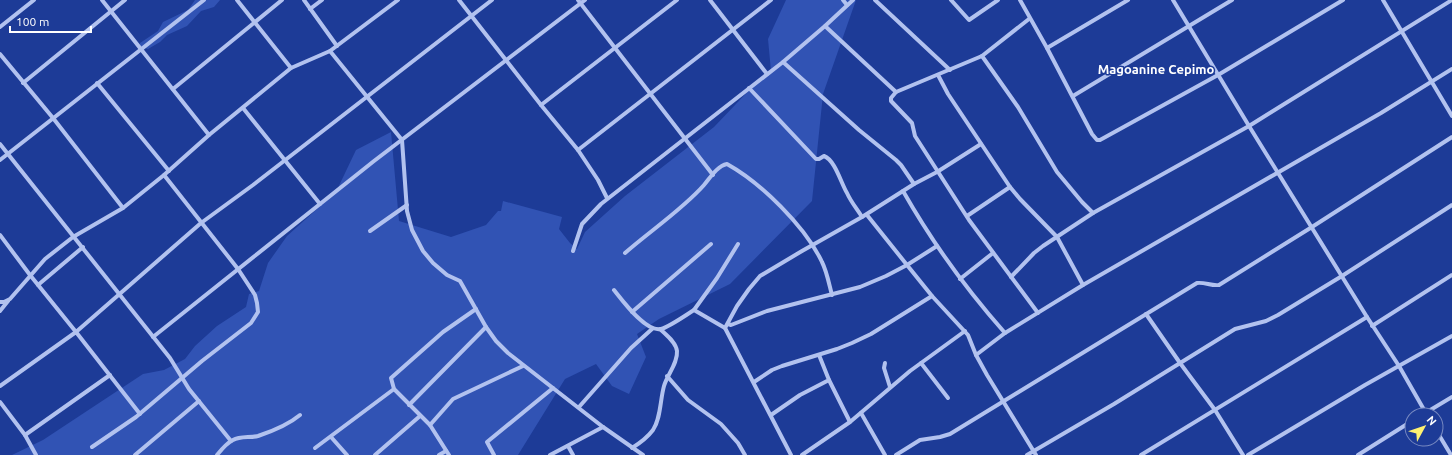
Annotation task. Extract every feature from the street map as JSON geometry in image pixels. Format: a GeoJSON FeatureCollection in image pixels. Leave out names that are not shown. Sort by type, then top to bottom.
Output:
{"type":"FeatureCollection","features":[{"type":"Feature","properties":{"kind":"street"},"geometry":{"type":"LineString","coordinates":[[0,27],[34,0]]}},
{"type":"Feature","properties":{"kind":"street"},"geometry":{"type":"LineString","coordinates":[[102,0],[142,48],[209,135]]}},
{"type":"Feature","properties":{"kind":"street"},"geometry":{"type":"LineString","coordinates":[[23,83],[125,0]]}},
{"type":"Feature","properties":{"kind":"street"},"geometry":{"type":"LineString","coordinates":[[0,160],[204,0]]}},
{"type":"Feature","properties":{"kind":"street"},"geometry":{"type":"LineString","coordinates":[[236,0],[291,68]]}},
{"type":"Feature","properties":{"kind":"street"},"geometry":{"type":"LineString","coordinates":[[173,89],[282,0]]}},
{"type":"Feature","properties":{"kind":"street"},"geometry":{"type":"LineString","coordinates":[[304,0],[337,46]]}},
{"type":"Feature","properties":{"kind":"street"},"geometry":{"type":"LineString","coordinates":[[310,9],[322,0]]}},
{"type":"Feature","properties":{"kind":"street"},"geometry":{"type":"LineString","coordinates":[[0,311],[45,259],[73,237],[123,208],[291,68],[330,51],[398,0]]}},
{"type":"Feature","properties":{"kind":"street"},"geometry":{"type":"LineString","coordinates":[[459,0],[578,150],[598,180],[607,198]]}},
{"type":"Feature","properties":{"kind":"street"},"geometry":{"type":"LineString","coordinates":[[0,386],[76,332],[201,223],[492,0]]}},
{"type":"Feature","properties":{"kind":"street"},"geometry":{"type":"LineString","coordinates":[[153,337],[402,140],[506,61],[579,2],[585,0]]}},
{"type":"Feature","properties":{"kind":"street"},"geometry":{"type":"LineString","coordinates":[[541,105],[614,47],[677,0]]}},
{"type":"Feature","properties":{"kind":"street"},"geometry":{"type":"LineString","coordinates":[[710,0],[767,74]]}},
{"type":"Feature","properties":{"kind":"street"},"geometry":{"type":"LineString","coordinates":[[578,150],[771,0]]}},
{"type":"Feature","properties":{"kind":"street"},"geometry":{"type":"LineString","coordinates":[[843,0],[847,6]]}},
{"type":"Feature","properties":{"kind":"street"},"geometry":{"type":"LineString","coordinates":[[573,251],[582,224],[586,218],[607,198],[783,62],[853,0]]}},
{"type":"Feature","properties":{"kind":"street"},"geometry":{"type":"LineString","coordinates":[[875,0],[950,70]]}},
{"type":"Feature","properties":{"kind":"street"},"geometry":{"type":"LineString","coordinates":[[951,0],[970,20],[998,0]]}},
{"type":"Feature","properties":{"kind":"street"},"geometry":{"type":"LineString","coordinates":[[1020,0],[1073,96],[1092,134],[1097,140],[1100,140],[1218,75],[1343,0]]}},
{"type":"Feature","properties":{"kind":"street"},"geometry":{"type":"LineString","coordinates":[[1047,48],[1128,0]]}},
{"type":"Feature","properties":{"kind":"street"},"geometry":{"type":"LineString","coordinates":[[1173,0],[1366,317],[1399,366],[1421,407]]}},
{"type":"Feature","properties":{"kind":"street"},"geometry":{"type":"LineString","coordinates":[[1073,96],[1232,0]]}},
{"type":"Feature","properties":{"kind":"street"},"geometry":{"type":"LineString","coordinates":[[1383,0],[1452,116]]}},
{"type":"Feature","properties":{"kind":"street"},"geometry":{"type":"LineString","coordinates":[[1011,277],[1034,254],[1093,213],[1249,126],[1452,0]]}},
{"type":"Feature","properties":{"kind":"street"},"geometry":{"type":"LineString","coordinates":[[579,2],[713,175]]}},
{"type":"Feature","properties":{"kind":"street"},"geometry":{"type":"LineString","coordinates":[[1030,19],[982,56],[896,92],[891,98],[912,123],[915,136],[967,216],[1038,313]]}},
{"type":"Feature","properties":{"kind":"street"},"geometry":{"type":"LineString","coordinates":[[825,26],[896,92]]}},
{"type":"Feature","properties":{"kind":"street"},"geometry":{"type":"LineString","coordinates":[[330,51],[368,96],[402,140],[407,211],[412,230],[422,250],[433,263],[447,275],[460,282],[486,327],[496,341],[524,366],[603,427],[643,455]]}},
{"type":"Feature","properties":{"kind":"street"},"geometry":{"type":"LineString","coordinates":[[0,54],[53,118],[123,208]]}},
{"type":"Feature","properties":{"kind":"street"},"geometry":{"type":"LineString","coordinates":[[982,56],[1018,108],[1057,172],[1093,213]]}},
{"type":"Feature","properties":{"kind":"street"},"geometry":{"type":"LineString","coordinates":[[783,62],[859,130],[896,160],[914,184]]}},
{"type":"Feature","properties":{"kind":"street"},"geometry":{"type":"LineString","coordinates":[[976,355],[1005,334],[1084,285],[1381,113],[1452,69]]}},
{"type":"Feature","properties":{"kind":"street"},"geometry":{"type":"LineString","coordinates":[[938,75],[948,94],[1010,187],[1057,237],[1084,285]]}},
{"type":"Feature","properties":{"kind":"street"},"geometry":{"type":"LineString","coordinates":[[98,83],[169,171]]}},
{"type":"Feature","properties":{"kind":"street"},"geometry":{"type":"LineString","coordinates":[[749,88],[816,159],[824,156],[828,157],[853,205],[865,216],[932,296],[965,331],[971,341],[976,355],[1034,453]]}},
{"type":"Feature","properties":{"kind":"street"},"geometry":{"type":"LineString","coordinates":[[243,108],[320,204]]}},
{"type":"Feature","properties":{"kind":"street"},"geometry":{"type":"LineString","coordinates":[[896,455],[920,440],[950,434],[1197,283],[1203,282],[1214,286],[1219,285],[1452,137]]}},
{"type":"Feature","properties":{"kind":"street"},"geometry":{"type":"LineString","coordinates":[[0,144],[170,358],[189,389],[231,441]]}},
{"type":"Feature","properties":{"kind":"street"},"geometry":{"type":"LineString","coordinates":[[727,326],[737,306],[756,280],[772,269],[865,216],[914,184],[937,172],[981,144]]}},
{"type":"Feature","properties":{"kind":"street"},"geometry":{"type":"LineString","coordinates":[[625,253],[687,201],[721,167],[726,164],[742,174],[765,192],[796,222],[813,245],[823,263],[832,295]]}},
{"type":"Feature","properties":{"kind":"street"},"geometry":{"type":"LineString","coordinates":[[92,447],[140,414],[182,377],[251,323],[258,312],[255,295],[238,269],[164,175]]}},
{"type":"Feature","properties":{"kind":"street"},"geometry":{"type":"LineString","coordinates":[[967,216],[1010,187]]}},
{"type":"Feature","properties":{"kind":"street"},"geometry":{"type":"LineString","coordinates":[[903,191],[937,246],[960,279],[1005,334]]}},
{"type":"Feature","properties":{"kind":"street"},"geometry":{"type":"LineString","coordinates":[[370,231],[407,205]]}},
{"type":"Feature","properties":{"kind":"street"},"geometry":{"type":"LineString","coordinates":[[1027,455],[1034,453],[1235,328],[1266,321],[1278,316],[1452,205]]}},
{"type":"Feature","properties":{"kind":"street"},"geometry":{"type":"LineString","coordinates":[[0,235],[140,414]]}},
{"type":"Feature","properties":{"kind":"street"},"geometry":{"type":"LineString","coordinates":[[632,312],[711,244]]}},
{"type":"Feature","properties":{"kind":"street"},"geometry":{"type":"LineString","coordinates":[[614,290],[632,312],[652,329],[660,330],[694,310],[717,278],[738,244]]}},
{"type":"Feature","properties":{"kind":"street"},"geometry":{"type":"LineString","coordinates":[[727,326],[767,311],[832,295],[871,282],[907,265],[937,246]]}},
{"type":"Feature","properties":{"kind":"street"},"geometry":{"type":"LineString","coordinates":[[38,285],[83,247]]}},
{"type":"Feature","properties":{"kind":"street"},"geometry":{"type":"LineString","coordinates":[[960,279],[993,253]]}},
{"type":"Feature","properties":{"kind":"street"},"geometry":{"type":"LineString","coordinates":[[1372,326],[1452,275]]}},
{"type":"Feature","properties":{"kind":"street"},"geometry":{"type":"LineString","coordinates":[[754,382],[772,370],[847,345],[871,334],[932,296]]}},
{"type":"Feature","properties":{"kind":"street"},"geometry":{"type":"LineString","coordinates":[[0,302],[10,299]]}},
{"type":"Feature","properties":{"kind":"street"},"geometry":{"type":"LineString","coordinates":[[439,455],[447,453],[430,425],[394,389],[391,381],[392,376],[443,332],[476,308]]}},
{"type":"Feature","properties":{"kind":"street"},"geometry":{"type":"LineString","coordinates":[[694,310],[727,326],[770,416],[791,455]]}},
{"type":"Feature","properties":{"kind":"street"},"geometry":{"type":"LineString","coordinates":[[1146,314],[1215,410],[1243,455]]}},
{"type":"Feature","properties":{"kind":"street"},"geometry":{"type":"LineString","coordinates":[[1141,455],[1366,317]]}},
{"type":"Feature","properties":{"kind":"street"},"geometry":{"type":"LineString","coordinates":[[409,405],[486,327]]}},
{"type":"Feature","properties":{"kind":"street"},"geometry":{"type":"LineString","coordinates":[[579,407],[631,348],[652,329]]}},
{"type":"Feature","properties":{"kind":"street"},"geometry":{"type":"LineString","coordinates":[[632,448],[643,441],[654,429],[664,385],[677,351],[674,344],[660,330]]}},
{"type":"Feature","properties":{"kind":"street"},"geometry":{"type":"LineString","coordinates":[[802,455],[850,422],[921,363],[965,331]]}},
{"type":"Feature","properties":{"kind":"street"},"geometry":{"type":"LineString","coordinates":[[1248,455],[1365,385],[1452,336]]}},
{"type":"Feature","properties":{"kind":"street"},"geometry":{"type":"LineString","coordinates":[[819,355],[829,380],[850,422]]}},
{"type":"Feature","properties":{"kind":"street"},"geometry":{"type":"LineString","coordinates":[[885,363],[884,368],[890,388]]}},
{"type":"Feature","properties":{"kind":"street"},"geometry":{"type":"LineString","coordinates":[[921,363],[948,398]]}},
{"type":"Feature","properties":{"kind":"street"},"geometry":{"type":"LineString","coordinates":[[430,425],[453,399],[524,366]]}},
{"type":"Feature","properties":{"kind":"street"},"geometry":{"type":"LineString","coordinates":[[25,435],[110,375]]}},
{"type":"Feature","properties":{"kind":"street"},"geometry":{"type":"LineString","coordinates":[[667,376],[688,400],[721,424],[738,443],[745,455]]}},
{"type":"Feature","properties":{"kind":"street"},"geometry":{"type":"LineString","coordinates":[[770,416],[800,395],[829,380]]}},
{"type":"Feature","properties":{"kind":"street"},"geometry":{"type":"LineString","coordinates":[[494,455],[487,442],[553,388]]}},
{"type":"Feature","properties":{"kind":"street"},"geometry":{"type":"LineString","coordinates":[[315,448],[394,389]]}},
{"type":"Feature","properties":{"kind":"street"},"geometry":{"type":"LineString","coordinates":[[1436,407],[1452,397]]}},
{"type":"Feature","properties":{"kind":"street"},"geometry":{"type":"LineString","coordinates":[[135,455],[199,401]]}},
{"type":"Feature","properties":{"kind":"street"},"geometry":{"type":"LineString","coordinates":[[0,402],[25,435],[36,455]]}},
{"type":"Feature","properties":{"kind":"street"},"geometry":{"type":"LineString","coordinates":[[861,413],[885,455]]}},
{"type":"Feature","properties":{"kind":"street"},"geometry":{"type":"LineString","coordinates":[[217,455],[235,439],[257,436],[274,430],[300,416]]}},
{"type":"Feature","properties":{"kind":"street"},"geometry":{"type":"LineString","coordinates":[[375,455],[420,416]]}},
{"type":"Feature","properties":{"kind":"street"},"geometry":{"type":"LineString","coordinates":[[1358,455],[1404,426]]}},
{"type":"Feature","properties":{"kind":"street"},"geometry":{"type":"LineString","coordinates":[[550,455],[603,427]]}},
{"type":"Feature","properties":{"kind":"street"},"geometry":{"type":"LineString","coordinates":[[331,437],[347,455]]}},
{"type":"Feature","properties":{"kind":"street"},"geometry":{"type":"LineString","coordinates":[[1444,443],[1451,455]]}},
{"type":"Feature","properties":{"kind":"street"},"geometry":{"type":"LineString","coordinates":[[568,446],[573,455]]}},
{"type":"Feature","properties":{"kind":"shaded area"},"geometry":{"type":"Polygon","coordinates":[[[195,0],[220,0],[214,7],[201,11],[187,26],[167,35],[160,42],[148,49],[140,46],[140,43],[158,31],[163,22],[188,10],[195,0]]]}},
{"type":"Feature","properties":{"kind":"shaded area"},"geometry":{"type":"Polygon","coordinates":[[[786,0],[856,0],[823,94],[812,201],[730,284],[659,319],[637,334],[646,357],[629,394],[612,386],[596,364],[565,379],[518,455],[12,455],[43,440],[143,374],[164,370],[185,359],[195,346],[217,326],[246,307],[249,294],[259,291],[268,263],[287,236],[336,192],[356,150],[391,132],[399,221],[451,237],[486,225],[498,211],[501,211],[503,201],[562,217],[559,229],[577,249],[585,232],[625,196],[714,127],[757,82],[771,71],[768,39],[786,0]]]}},
{"type":"Feature","properties":{"kind":"district","name":"Magoanine Cepimo"},"geometry":{"type":"Point","coordinates":[1156,69]}}]}
